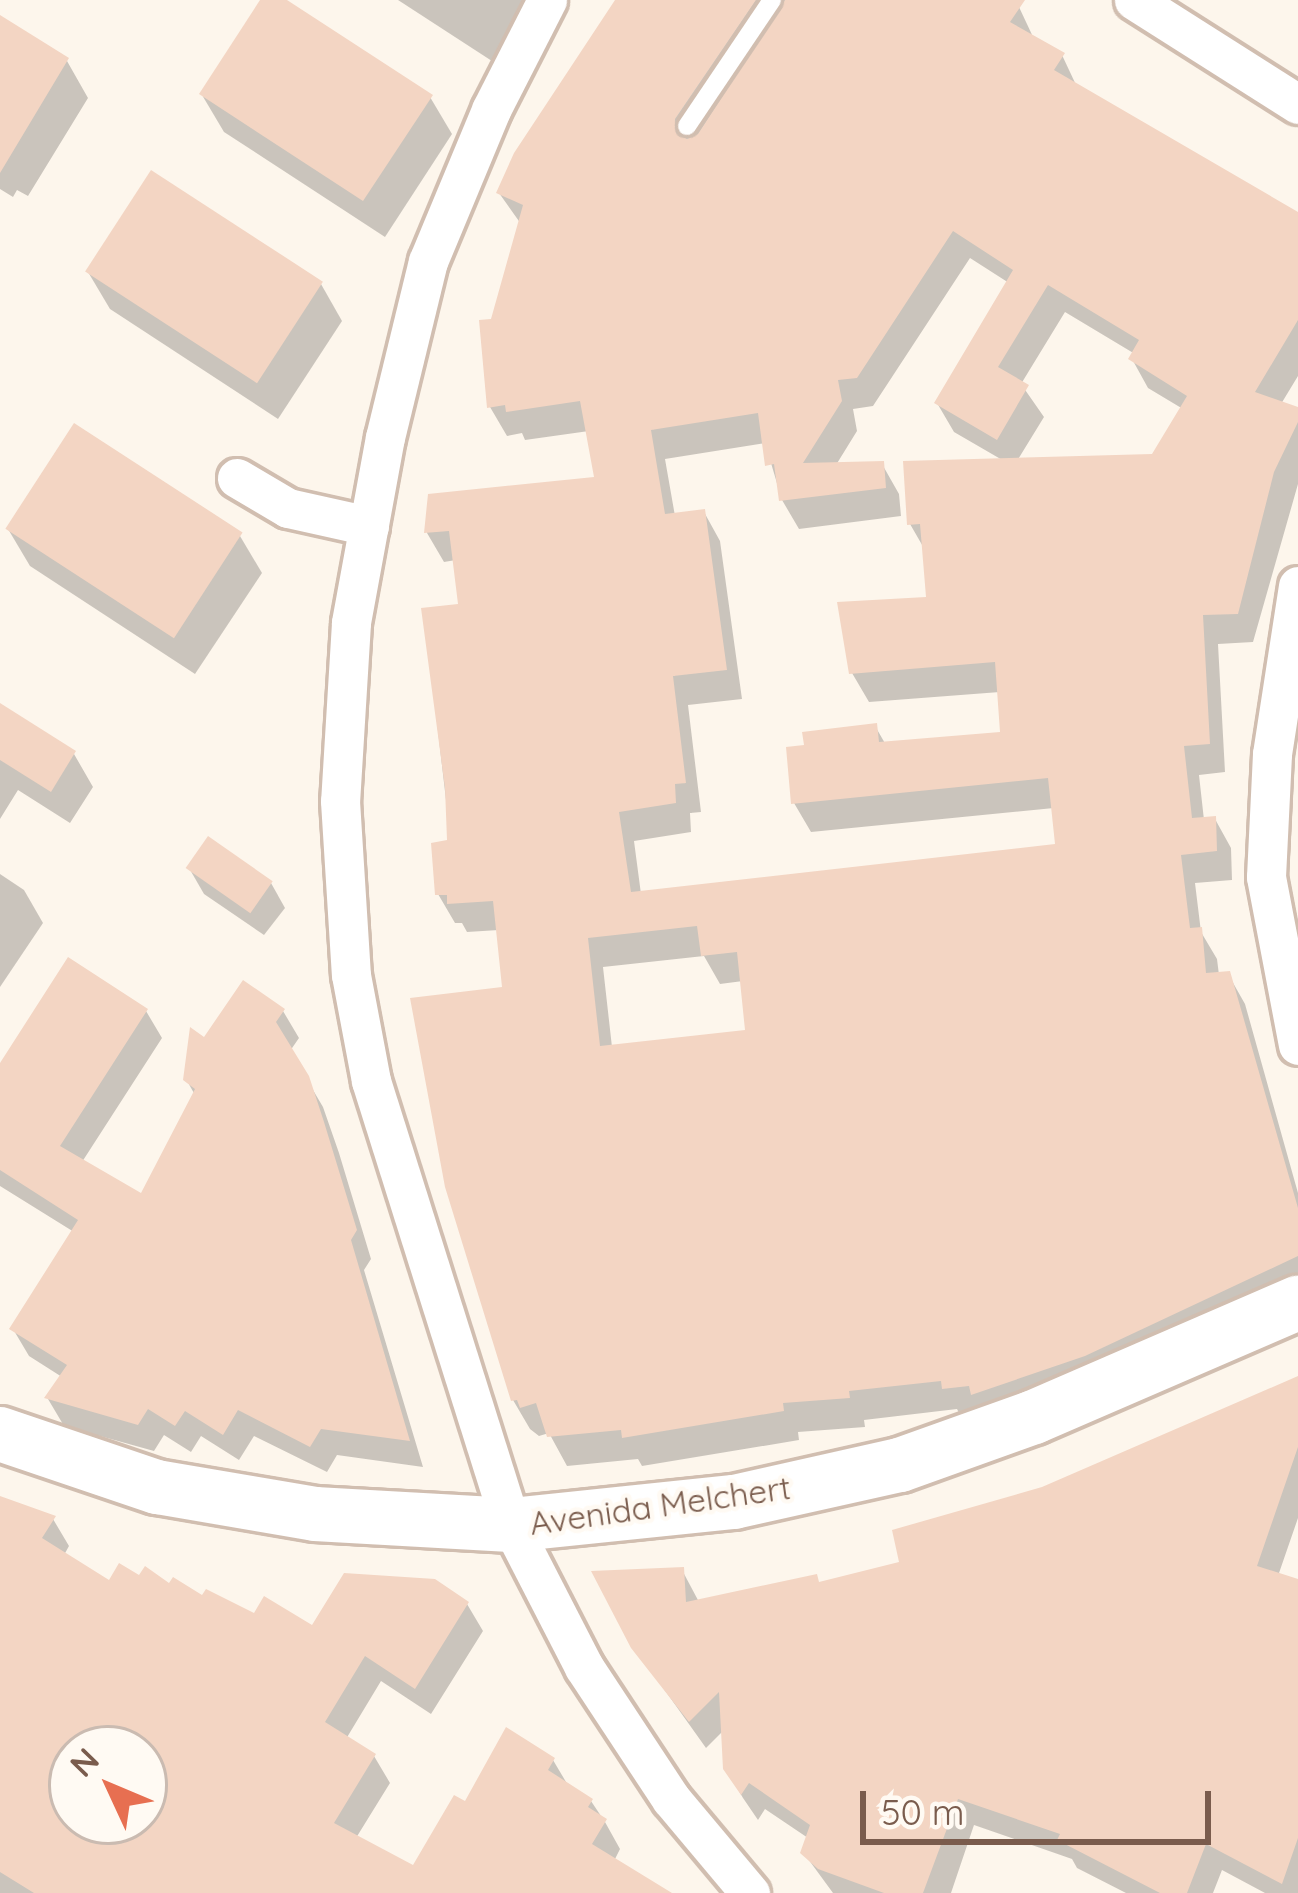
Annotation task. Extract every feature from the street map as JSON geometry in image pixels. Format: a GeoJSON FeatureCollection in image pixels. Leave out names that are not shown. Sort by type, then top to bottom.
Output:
{"type":"FeatureCollection","features":[{"type":"Feature","properties":{"kind":"street"},"geometry":{"type":"LineString","coordinates":[[547,0],[491,110],[428,261],[369,526],[351,623],[340,801],[350,975],[371,1081],[511,1525],[584,1667],[671,1799],[750,1893]]}},
{"type":"Feature","properties":{"kind":"street"},"geometry":{"type":"LineString","coordinates":[[1134,0],[1298,104]]}},
{"type":"Feature","properties":{"kind":"street"},"geometry":{"type":"LineString","coordinates":[[237,478],[288,508],[369,526]]}},
{"type":"Feature","properties":{"kind":"street"},"geometry":{"type":"LineString","coordinates":[[1298,586],[1272,754],[1266,877],[1288,1013],[1298,1045]]}},
{"type":"Feature","properties":{"kind":"street","name":"Avenida Melchert"},"geometry":{"type":"LineString","coordinates":[[0,1434],[157,1487],[316,1514],[511,1525],[734,1502],[900,1465],[1034,1417],[1298,1303]]}},
{"type":"Feature","properties":{"kind":"lane"},"geometry":{"type":"LineString","coordinates":[[687,126],[772,0]]}},
{"type":"Feature","properties":{"kind":"building"},"geometry":{"type":"Polygon","coordinates":[[[260,0],[287,0],[433,95],[363,201],[199,94],[260,0]]]}},
{"type":"Feature","properties":{"kind":"building"},"geometry":{"type":"Polygon","coordinates":[[[615,0],[756,0],[675,119],[676,133],[687,139],[698,134],[785,0],[1025,0],[1010,22],[1065,53],[1054,70],[1298,212],[1298,320],[1255,392],[1298,407],[1298,422],[1274,472],[1238,614],[1203,615],[1210,744],[1184,746],[1192,818],[1216,816],[1217,851],[1181,855],[1190,928],[1202,927],[1206,973],[1230,971],[1298,1208],[1298,1256],[1085,1356],[971,1395],[969,1386],[942,1389],[941,1381],[849,1391],[850,1398],[783,1403],[784,1411],[622,1438],[621,1430],[547,1437],[536,1403],[520,1408],[517,1400],[511,1401],[445,1187],[410,998],[502,987],[493,901],[447,904],[447,895],[435,895],[431,843],[447,840],[445,788],[421,608],[458,604],[449,531],[424,533],[428,494],[594,477],[580,401],[506,412],[505,405],[487,408],[479,320],[491,319],[523,205],[496,193],[514,153],[615,0]],[[953,231],[857,378],[838,380],[842,401],[803,463],[884,461],[886,488],[779,501],[774,464],[765,466],[758,413],[651,430],[665,514],[705,509],[727,670],[673,676],[686,783],[675,784],[676,803],[619,812],[631,892],[1055,844],[1048,778],[791,804],[786,747],[804,745],[802,732],[877,723],[879,742],[1000,732],[995,662],[849,674],[837,602],[926,597],[920,524],[907,525],[903,461],[1152,454],[1187,396],[1128,359],[1139,340],[1048,285],[998,367],[1029,385],[997,440],[934,403],[1013,270],[953,231]],[[697,926],[588,938],[600,1046],[745,1030],[737,952],[701,956],[697,926]]]}},
{"type":"Feature","properties":{"kind":"building"},"geometry":{"type":"Polygon","coordinates":[[[0,15],[69,58],[0,173],[0,15]]]}},
{"type":"Feature","properties":{"kind":"building"},"geometry":{"type":"Polygon","coordinates":[[[151,170],[323,282],[257,383],[85,271],[151,170]]]}},
{"type":"Feature","properties":{"kind":"building"},"geometry":{"type":"Polygon","coordinates":[[[74,423],[243,532],[174,638],[5,529],[74,423]]]}},
{"type":"Feature","properties":{"kind":"building"},"geometry":{"type":"Polygon","coordinates":[[[0,703],[76,751],[51,792],[0,760],[0,703]]]}},
{"type":"Feature","properties":{"kind":"building"},"geometry":{"type":"Polygon","coordinates":[[[208,836],[273,881],[250,913],[186,868],[208,836]]]}},
{"type":"Feature","properties":{"kind":"building"},"geometry":{"type":"Polygon","coordinates":[[[68,957],[148,1009],[60,1146],[141,1193],[195,1089],[183,1080],[190,1027],[204,1037],[243,980],[285,1009],[276,1022],[309,1076],[324,1122],[357,1230],[351,1240],[410,1441],[321,1429],[310,1447],[238,1410],[223,1435],[185,1411],[175,1426],[148,1409],[138,1425],[44,1398],[67,1365],[9,1329],[78,1220],[0,1170],[0,1063],[68,957]]]}},
{"type":"Feature","properties":{"kind":"building"},"geometry":{"type":"Polygon","coordinates":[[[1298,1376],[1298,1447],[1257,1566],[1298,1579],[1298,1838],[1282,1884],[1206,1844],[1187,1893],[1160,1893],[1057,1840],[1060,1834],[958,1799],[923,1893],[884,1893],[818,1869],[800,1853],[810,1825],[749,1783],[741,1795],[723,1769],[719,1692],[689,1722],[631,1648],[591,1571],[684,1567],[686,1602],[817,1574],[819,1582],[899,1562],[892,1530],[1042,1487],[1298,1376]]]}},
{"type":"Feature","properties":{"kind":"building"},"geometry":{"type":"Polygon","coordinates":[[[0,1496],[56,1516],[42,1538],[109,1580],[119,1563],[139,1575],[145,1566],[169,1583],[173,1577],[202,1595],[206,1589],[254,1613],[264,1596],[312,1625],[344,1573],[435,1579],[469,1602],[415,1689],[365,1656],[325,1722],[376,1754],[334,1823],[413,1865],[454,1795],[465,1801],[506,1727],[555,1758],[548,1770],[593,1799],[588,1807],[607,1819],[592,1844],[672,1893],[34,1893],[0,1872],[0,1496]]]}}]}
